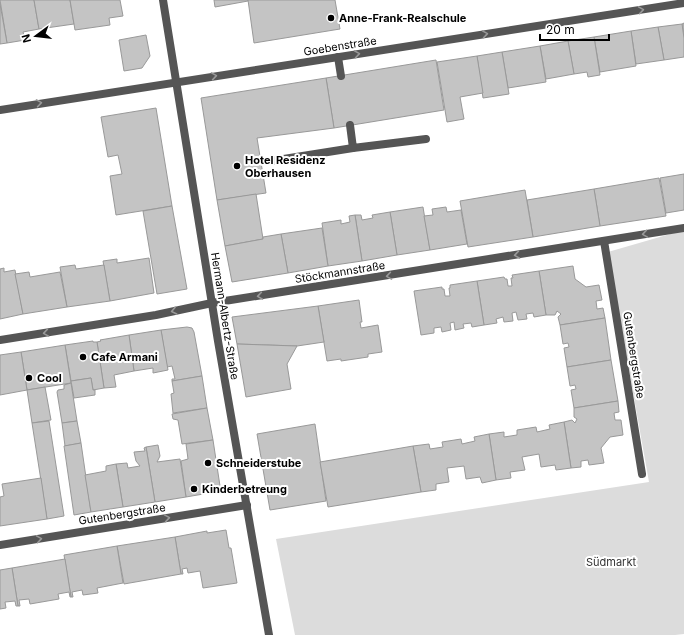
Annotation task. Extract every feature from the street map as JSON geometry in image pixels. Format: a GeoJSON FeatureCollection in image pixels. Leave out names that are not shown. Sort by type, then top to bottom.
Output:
{"type":"FeatureCollection","features":[{"type":"Feature","properties":{"kind":"street","name":"Hermann-Albertz-Straße"},"geometry":{"type":"LineString","coordinates":[[163,0],[212,303],[269,635]]}},
{"type":"Feature","properties":{"kind":"street","name":"Goebenstraße"},"geometry":{"type":"LineString","coordinates":[[0,110],[684,3]]}},
{"type":"Feature","properties":{"kind":"street"},"geometry":{"type":"LineString","coordinates":[[338,57],[341,76]]}},
{"type":"Feature","properties":{"kind":"street"},"geometry":{"type":"LineString","coordinates":[[350,126],[353,148]]}},
{"type":"Feature","properties":{"kind":"street"},"geometry":{"type":"LineString","coordinates":[[271,161],[353,148],[426,139]]}},
{"type":"Feature","properties":{"kind":"street","name":"Stöckmannstraße"},"geometry":{"type":"LineString","coordinates":[[0,340],[156,315],[212,303],[684,228]]}},
{"type":"Feature","properties":{"kind":"street","name":"Gutenbergstraße"},"geometry":{"type":"LineString","coordinates":[[604,241],[642,474]]}},
{"type":"Feature","properties":{"kind":"street","name":"Gutenbergstraße"},"geometry":{"type":"LineString","coordinates":[[0,545],[246,505]]}},
{"type":"Feature","properties":{"kind":"green space","name":"Südmarkt"},"geometry":{"type":"Polygon","coordinates":[[[684,230],[684,634],[295,635],[276,539],[649,482],[608,252],[684,230]]]}},
{"type":"Feature","properties":{"kind":"building"},"geometry":{"type":"Polygon","coordinates":[[[0,0],[34,0],[39,29],[23,32],[25,40],[7,43],[0,0]]]}},
{"type":"Feature","properties":{"kind":"building"},"geometry":{"type":"Polygon","coordinates":[[[34,0],[70,0],[74,24],[39,29],[34,0]]]}},
{"type":"Feature","properties":{"kind":"building"},"geometry":{"type":"Polygon","coordinates":[[[70,0],[120,0],[123,16],[109,18],[110,25],[75,30],[70,0]]]}},
{"type":"Feature","properties":{"kind":"building"},"geometry":{"type":"Polygon","coordinates":[[[214,0],[248,0],[248,1],[215,7],[214,0]]]}},
{"type":"Feature","properties":{"kind":"building"},"geometry":{"type":"Polygon","coordinates":[[[248,0],[335,0],[340,29],[254,43],[248,0]]]}},
{"type":"Feature","properties":{"kind":"building"},"geometry":{"type":"Polygon","coordinates":[[[0,4],[7,43],[0,44],[0,4]]]}},
{"type":"Feature","properties":{"kind":"building"},"geometry":{"type":"Polygon","coordinates":[[[684,23],[684,38],[682,24],[684,23]]]}},
{"type":"Feature","properties":{"kind":"building"},"geometry":{"type":"Polygon","coordinates":[[[682,24],[684,57],[664,60],[658,27],[682,24]]]}},
{"type":"Feature","properties":{"kind":"building"},"geometry":{"type":"Polygon","coordinates":[[[658,27],[664,60],[636,64],[631,31],[658,27]]]}},
{"type":"Feature","properties":{"kind":"building"},"geometry":{"type":"Polygon","coordinates":[[[631,31],[636,66],[600,72],[594,37],[631,31]]]}},
{"type":"Feature","properties":{"kind":"building"},"geometry":{"type":"Polygon","coordinates":[[[146,35],[150,56],[142,68],[124,71],[119,40],[146,35]]]}},
{"type":"Feature","properties":{"kind":"building"},"geometry":{"type":"Polygon","coordinates":[[[594,37],[600,75],[588,77],[587,72],[574,74],[568,41],[594,37]]]}},
{"type":"Feature","properties":{"kind":"building"},"geometry":{"type":"Polygon","coordinates":[[[568,41],[574,74],[546,79],[540,46],[568,41]]]}},
{"type":"Feature","properties":{"kind":"building"},"geometry":{"type":"Polygon","coordinates":[[[540,46],[546,82],[508,88],[502,52],[540,46]]]}},
{"type":"Feature","properties":{"kind":"building"},"geometry":{"type":"Polygon","coordinates":[[[502,52],[509,94],[483,98],[477,56],[502,52]]]}},
{"type":"Feature","properties":{"kind":"building"},"geometry":{"type":"Polygon","coordinates":[[[477,56],[483,93],[460,97],[464,119],[447,122],[437,62],[477,56]]]}},
{"type":"Feature","properties":{"kind":"building"},"geometry":{"type":"Polygon","coordinates":[[[436,60],[444,110],[334,128],[326,78],[436,60]]]}},
{"type":"Feature","properties":{"kind":"building","name":"Hotel Residenz Oberhausen"},"geometry":{"type":"Polygon","coordinates":[[[326,78],[334,128],[257,138],[266,193],[217,200],[201,98],[326,78]]]}},
{"type":"Feature","properties":{"kind":"building"},"geometry":{"type":"Polygon","coordinates":[[[156,108],[172,206],[116,215],[110,176],[122,174],[118,155],[108,157],[101,117],[156,108]]]}},
{"type":"Feature","properties":{"kind":"building"},"geometry":{"type":"Polygon","coordinates":[[[684,174],[684,210],[666,213],[660,178],[684,174]]]}},
{"type":"Feature","properties":{"kind":"building"},"geometry":{"type":"Polygon","coordinates":[[[659,178],[666,216],[600,226],[594,189],[659,178]]]}},
{"type":"Feature","properties":{"kind":"building"},"geometry":{"type":"Polygon","coordinates":[[[594,189],[600,226],[533,237],[527,200],[594,189]]]}},
{"type":"Feature","properties":{"kind":"building"},"geometry":{"type":"Polygon","coordinates":[[[525,190],[533,237],[468,247],[460,201],[525,190]]]}},
{"type":"Feature","properties":{"kind":"building"},"geometry":{"type":"Polygon","coordinates":[[[256,194],[263,239],[225,246],[217,200],[256,194]]]}},
{"type":"Feature","properties":{"kind":"building"},"geometry":{"type":"Polygon","coordinates":[[[172,206],[187,289],[157,294],[143,211],[172,206]]]}},
{"type":"Feature","properties":{"kind":"building"},"geometry":{"type":"Polygon","coordinates":[[[423,207],[430,250],[397,255],[390,212],[423,207]]]}},
{"type":"Feature","properties":{"kind":"building"},"geometry":{"type":"Polygon","coordinates":[[[446,207],[447,212],[461,210],[467,244],[430,250],[424,216],[433,215],[432,209],[446,207]]]}},
{"type":"Feature","properties":{"kind":"building"},"geometry":{"type":"Polygon","coordinates":[[[390,212],[397,255],[362,261],[355,215],[361,215],[362,220],[373,218],[372,215],[390,212]]]}},
{"type":"Feature","properties":{"kind":"building"},"geometry":{"type":"Polygon","coordinates":[[[355,215],[362,261],[328,266],[322,223],[341,220],[341,224],[350,222],[349,216],[355,215]]]}},
{"type":"Feature","properties":{"kind":"building"},"geometry":{"type":"Polygon","coordinates":[[[322,228],[328,266],[288,273],[281,234],[322,228]]]}},
{"type":"Feature","properties":{"kind":"building"},"geometry":{"type":"Polygon","coordinates":[[[281,234],[288,273],[232,282],[225,246],[281,234]]]}},
{"type":"Feature","properties":{"kind":"building"},"geometry":{"type":"Polygon","coordinates":[[[149,258],[154,293],[110,301],[103,261],[117,259],[117,263],[149,258]]]}},
{"type":"Feature","properties":{"kind":"building"},"geometry":{"type":"Polygon","coordinates":[[[75,265],[76,269],[104,265],[110,301],[67,307],[60,267],[75,265]]]}},
{"type":"Feature","properties":{"kind":"building"},"geometry":{"type":"Polygon","coordinates":[[[573,266],[575,279],[586,287],[599,285],[602,300],[596,301],[597,309],[603,308],[605,318],[560,325],[558,317],[561,314],[557,311],[555,315],[546,315],[539,271],[573,266]]]}},
{"type":"Feature","properties":{"kind":"building"},"geometry":{"type":"Polygon","coordinates":[[[4,268],[4,272],[15,270],[23,314],[0,319],[0,269],[4,268]]]}},
{"type":"Feature","properties":{"kind":"building"},"geometry":{"type":"Polygon","coordinates":[[[539,271],[546,315],[534,317],[533,313],[526,314],[527,319],[518,320],[516,312],[512,313],[513,321],[504,322],[503,317],[496,319],[497,323],[484,325],[477,281],[504,277],[507,279],[508,286],[512,286],[512,275],[539,271]]]}},
{"type":"Feature","properties":{"kind":"building"},"geometry":{"type":"Polygon","coordinates":[[[29,272],[30,277],[60,272],[67,307],[23,314],[15,274],[29,272]]]}},
{"type":"Feature","properties":{"kind":"building"},"geometry":{"type":"Polygon","coordinates":[[[477,281],[484,325],[472,327],[471,323],[463,324],[464,328],[455,330],[454,322],[450,323],[451,330],[442,332],[441,327],[434,328],[434,333],[421,335],[414,291],[442,287],[442,289],[444,289],[445,296],[450,296],[450,285],[477,281]]]}},
{"type":"Feature","properties":{"kind":"building"},"geometry":{"type":"Polygon","coordinates":[[[359,300],[362,322],[360,322],[361,328],[378,325],[382,352],[368,354],[368,357],[341,361],[341,359],[327,361],[318,306],[359,300]]]}},
{"type":"Feature","properties":{"kind":"building"},"geometry":{"type":"Polygon","coordinates":[[[318,306],[324,342],[297,346],[237,344],[232,317],[318,306]]]}},
{"type":"Feature","properties":{"kind":"building"},"geometry":{"type":"Polygon","coordinates":[[[605,318],[611,360],[567,367],[564,348],[569,347],[568,343],[563,344],[560,325],[605,318]]]}},
{"type":"Feature","properties":{"kind":"building"},"geometry":{"type":"Polygon","coordinates":[[[187,327],[192,328],[194,332],[202,376],[172,381],[172,379],[175,379],[172,366],[167,367],[161,330],[187,327]]]}},
{"type":"Feature","properties":{"kind":"building"},"geometry":{"type":"Polygon","coordinates":[[[161,330],[168,370],[153,373],[153,368],[134,371],[129,335],[161,330]]]}},
{"type":"Feature","properties":{"kind":"building"},"geometry":{"type":"Polygon","coordinates":[[[129,335],[134,371],[114,375],[116,387],[104,388],[97,342],[101,341],[100,340],[129,335]]]}},
{"type":"Feature","properties":{"kind":"building"},"geometry":{"type":"Polygon","coordinates":[[[93,341],[97,342],[104,388],[93,390],[91,378],[71,381],[65,345],[93,341]]]}},
{"type":"Feature","properties":{"kind":"building"},"geometry":{"type":"Polygon","coordinates":[[[237,344],[297,346],[287,364],[291,389],[246,397],[237,344]]]}},
{"type":"Feature","properties":{"kind":"building"},"geometry":{"type":"Polygon","coordinates":[[[65,345],[71,383],[27,390],[21,352],[65,345]]]}},
{"type":"Feature","properties":{"kind":"building"},"geometry":{"type":"Polygon","coordinates":[[[21,352],[27,390],[0,395],[0,355],[21,352]]]}},
{"type":"Feature","properties":{"kind":"building"},"geometry":{"type":"Polygon","coordinates":[[[611,360],[618,401],[574,408],[571,390],[576,389],[575,385],[570,386],[567,367],[611,360]]]}},
{"type":"Feature","properties":{"kind":"building"},"geometry":{"type":"Polygon","coordinates":[[[202,376],[207,408],[173,413],[171,394],[174,393],[172,381],[202,376]]]}},
{"type":"Feature","properties":{"kind":"building"},"geometry":{"type":"Polygon","coordinates":[[[91,378],[95,395],[74,398],[71,381],[91,378]]]}},
{"type":"Feature","properties":{"kind":"building"},"geometry":{"type":"Polygon","coordinates":[[[71,383],[77,421],[62,423],[57,392],[58,390],[64,389],[64,385],[71,383]]]}},
{"type":"Feature","properties":{"kind":"building"},"geometry":{"type":"Polygon","coordinates":[[[45,387],[51,420],[32,423],[27,390],[45,387]]]}},
{"type":"Feature","properties":{"kind":"building"},"geometry":{"type":"Polygon","coordinates":[[[618,401],[619,412],[614,413],[615,420],[621,420],[623,435],[610,437],[601,448],[604,463],[589,465],[588,460],[581,461],[581,467],[571,468],[564,422],[572,420],[575,423],[577,419],[574,417],[574,408],[618,401]]]}},
{"type":"Feature","properties":{"kind":"building"},"geometry":{"type":"Polygon","coordinates":[[[207,408],[213,440],[182,444],[178,420],[173,419],[172,414],[207,408]]]}},
{"type":"Feature","properties":{"kind":"building"},"geometry":{"type":"Polygon","coordinates":[[[49,421],[64,516],[47,519],[32,423],[49,421]]]}},
{"type":"Feature","properties":{"kind":"building"},"geometry":{"type":"Polygon","coordinates":[[[77,421],[81,443],[65,446],[62,423],[77,421]]]}},
{"type":"Feature","properties":{"kind":"building"},"geometry":{"type":"Polygon","coordinates":[[[564,422],[571,468],[556,470],[555,465],[541,467],[539,454],[522,457],[525,470],[510,472],[511,478],[496,480],[489,434],[504,432],[504,437],[517,435],[517,430],[536,427],[537,432],[550,429],[549,425],[564,422]]]}},
{"type":"Feature","properties":{"kind":"building"},"geometry":{"type":"Polygon","coordinates":[[[315,424],[326,501],[270,510],[257,434],[315,424]]]}},
{"type":"Feature","properties":{"kind":"building"},"geometry":{"type":"Polygon","coordinates":[[[489,434],[496,480],[482,483],[480,477],[466,479],[464,466],[447,468],[449,482],[436,484],[436,490],[421,492],[413,446],[429,444],[430,449],[443,447],[442,442],[461,439],[462,444],[475,441],[474,437],[489,434]]]}},
{"type":"Feature","properties":{"kind":"building"},"geometry":{"type":"Polygon","coordinates":[[[213,440],[220,486],[215,492],[186,497],[181,461],[188,459],[186,444],[213,440]]]}},
{"type":"Feature","properties":{"kind":"building"},"geometry":{"type":"Polygon","coordinates":[[[81,443],[91,512],[74,515],[64,446],[81,443]]]}},
{"type":"Feature","properties":{"kind":"building"},"geometry":{"type":"Polygon","coordinates":[[[158,445],[160,456],[157,462],[180,459],[186,497],[155,502],[146,447],[158,445]]]}},
{"type":"Feature","properties":{"kind":"building"},"geometry":{"type":"Polygon","coordinates":[[[413,446],[421,492],[328,507],[320,462],[413,446]]]}},
{"type":"Feature","properties":{"kind":"building"},"geometry":{"type":"Polygon","coordinates":[[[146,447],[155,502],[123,507],[116,464],[127,463],[128,468],[140,466],[136,461],[134,452],[145,451],[144,448],[146,447]]]}},
{"type":"Feature","properties":{"kind":"building"},"geometry":{"type":"Polygon","coordinates":[[[116,464],[123,507],[91,512],[85,475],[106,471],[106,466],[116,464]]]}},
{"type":"Feature","properties":{"kind":"building"},"geometry":{"type":"Polygon","coordinates":[[[41,478],[47,519],[0,526],[0,497],[4,496],[2,484],[41,478]]]}},
{"type":"Feature","properties":{"kind":"building"},"geometry":{"type":"Polygon","coordinates":[[[226,530],[229,548],[231,548],[237,583],[203,588],[200,571],[188,573],[187,568],[182,569],[183,574],[181,574],[175,537],[207,531],[207,533],[226,530]]]}},
{"type":"Feature","properties":{"kind":"building"},"geometry":{"type":"Polygon","coordinates":[[[175,537],[181,574],[124,584],[117,546],[175,537]]]}},
{"type":"Feature","properties":{"kind":"building"},"geometry":{"type":"Polygon","coordinates":[[[117,546],[123,583],[97,588],[98,593],[83,595],[82,590],[72,592],[73,597],[71,597],[64,555],[117,546]]]}},
{"type":"Feature","properties":{"kind":"building"},"geometry":{"type":"Polygon","coordinates":[[[65,559],[71,597],[69,592],[58,594],[59,599],[30,604],[29,599],[19,600],[20,606],[18,606],[12,568],[65,559]]]}},
{"type":"Feature","properties":{"kind":"building"},"geometry":{"type":"Polygon","coordinates":[[[12,568],[18,606],[16,606],[15,601],[5,602],[6,608],[0,609],[0,570],[12,568]]]}},
{"type":"Feature","properties":{"kind":"place","name":"Anne-Frank-Realschule"},"geometry":{"type":"Point","coordinates":[331,18]}},
{"type":"Feature","properties":{"kind":"place","name":"Hotel Residenz Oberhausen"},"geometry":{"type":"Point","coordinates":[237,166]}},
{"type":"Feature","properties":{"kind":"place","name":"Cafe Armani"},"geometry":{"type":"Point","coordinates":[83,357]}},
{"type":"Feature","properties":{"kind":"place","name":"Cool"},"geometry":{"type":"Point","coordinates":[29,378]}},
{"type":"Feature","properties":{"kind":"place","name":"Schneiderstube"},"geometry":{"type":"Point","coordinates":[208,463]}},
{"type":"Feature","properties":{"kind":"place","name":"Kinderbetreung"},"geometry":{"type":"Point","coordinates":[194,489]}}]}
